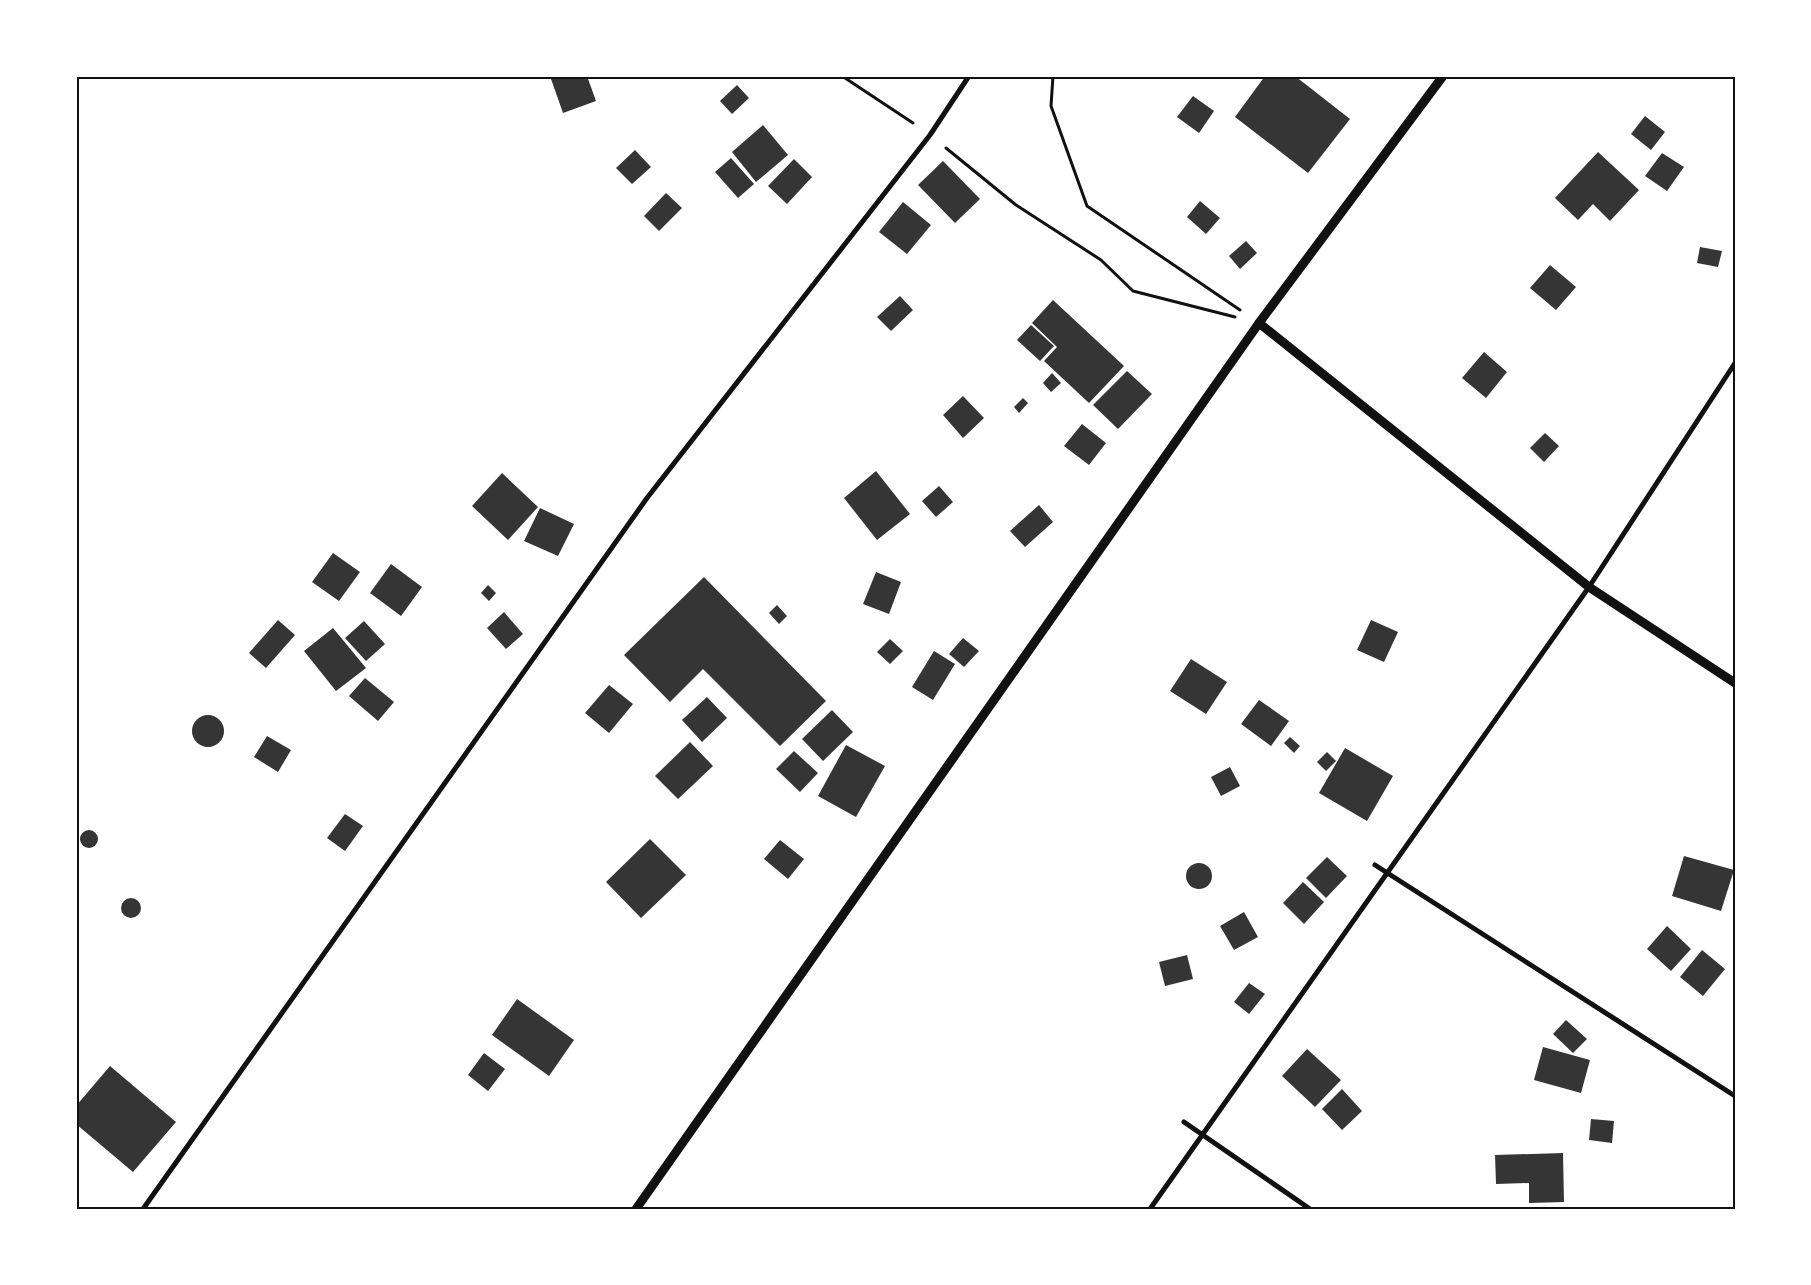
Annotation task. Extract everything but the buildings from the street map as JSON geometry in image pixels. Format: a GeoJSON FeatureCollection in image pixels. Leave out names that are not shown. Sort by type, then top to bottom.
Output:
{"type":"FeatureCollection","features":[{"type":"Feature","properties":{"kind":"street"},"geometry":{"type":"LineString","coordinates":[[143,1209],[647,498],[930,135],[969,76]]}},
{"type":"Feature","properties":{"kind":"street"},"geometry":{"type":"LineString","coordinates":[[636,1209],[1260,323],[1443,76]]}},
{"type":"Feature","properties":{"kind":"street"},"geometry":{"type":"LineString","coordinates":[[1260,323],[1589,587],[1735,683]]}},
{"type":"Feature","properties":{"kind":"street"},"geometry":{"type":"LineString","coordinates":[[1150,1209],[1589,587],[1735,363]]}},
{"type":"Feature","properties":{"kind":"street"},"geometry":{"type":"LineString","coordinates":[[1375,865],[1735,1096]]}},
{"type":"Feature","properties":{"kind":"street"},"geometry":{"type":"LineString","coordinates":[[1184,1122],[1310,1209]]}},
{"type":"Feature","properties":{"kind":"path"},"geometry":{"type":"LineString","coordinates":[[842,76],[930,135],[1016,205],[1101,260],[1132,291],[1260,323]]}},
{"type":"Feature","properties":{"kind":"path"},"geometry":{"type":"LineString","coordinates":[[1053,76],[1051,106],[1086,206],[1260,323]]}}]}
